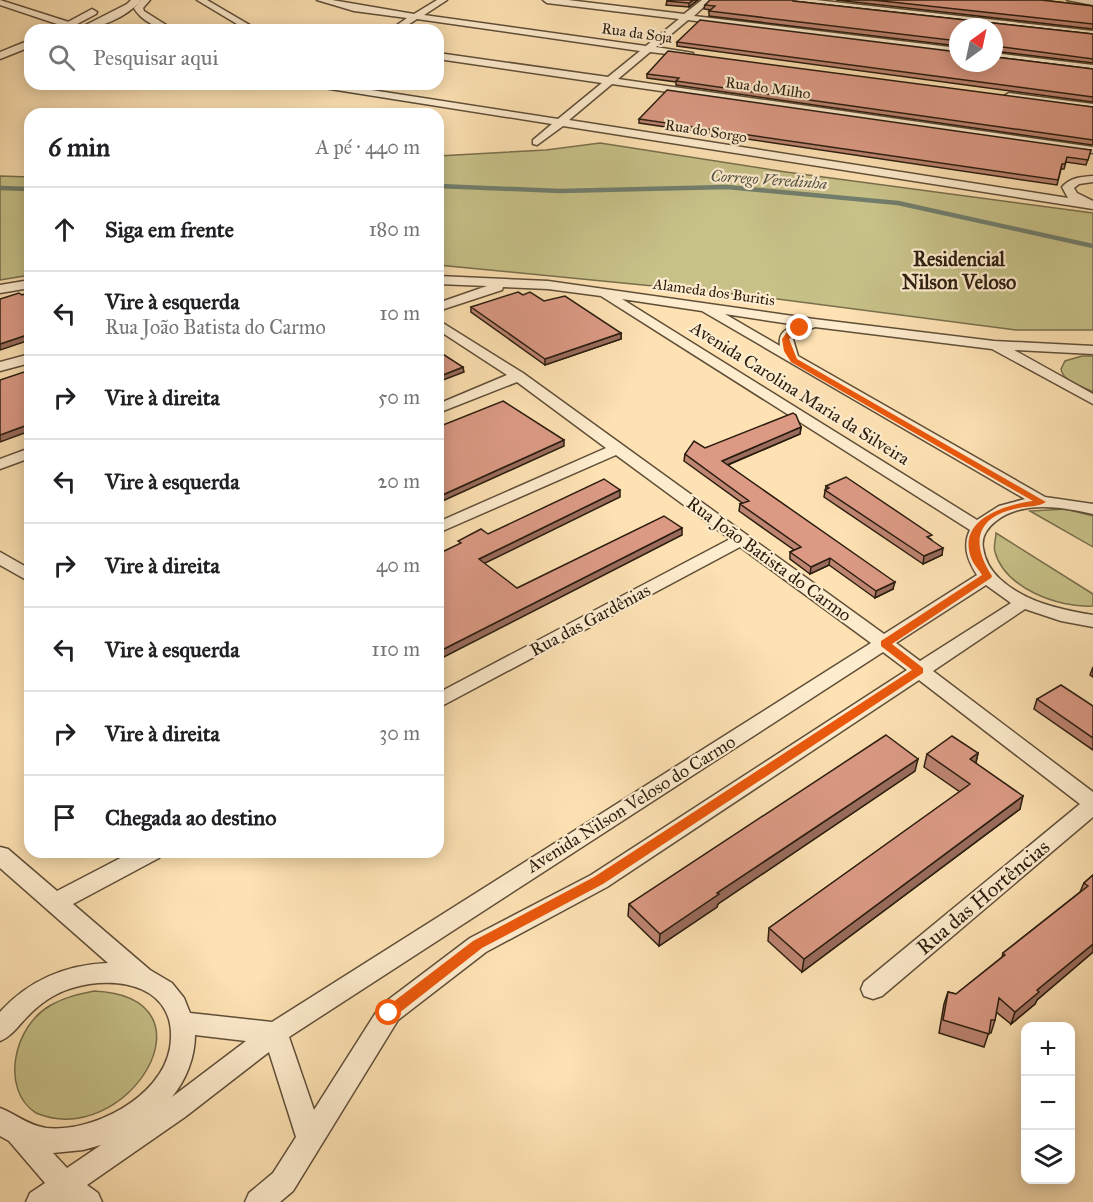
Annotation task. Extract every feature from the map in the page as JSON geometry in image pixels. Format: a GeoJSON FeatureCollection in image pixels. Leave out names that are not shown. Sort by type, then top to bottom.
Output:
{"type":"FeatureCollection","features":[{"type":"Feature","properties":{"kind":"street"},"geometry":{"type":"LineString","coordinates":[[94,24],[131,6],[136,0]]}},
{"type":"Feature","properties":{"kind":"street"},"geometry":{"type":"LineString","coordinates":[[146,0],[138,8],[141,13],[160,24]]}},
{"type":"Feature","properties":{"kind":"street"},"geometry":{"type":"LineString","coordinates":[[201,0],[243,24]]}},
{"type":"Feature","properties":{"kind":"street","name":"Rua da Soja"},"geometry":{"type":"LineString","coordinates":[[321,0],[354,8],[695,56]]}},
{"type":"Feature","properties":{"kind":"street"},"geometry":{"type":"LineString","coordinates":[[404,24],[443,0]]}},
{"type":"Feature","properties":{"kind":"street"},"geometry":{"type":"LineString","coordinates":[[547,0],[949,50]]}},
{"type":"Feature","properties":{"kind":"street"},"geometry":{"type":"LineString","coordinates":[[537,142],[707,0]]}},
{"type":"Feature","properties":{"kind":"street"},"geometry":{"type":"LineString","coordinates":[[794,0],[1093,34]]}},
{"type":"Feature","properties":{"kind":"street"},"geometry":{"type":"LineString","coordinates":[[1071,0],[1093,3]]}},
{"type":"Feature","properties":{"kind":"street"},"geometry":{"type":"LineString","coordinates":[[0,2],[66,24]]}},
{"type":"Feature","properties":{"kind":"street"},"geometry":{"type":"LineString","coordinates":[[71,24],[104,5]]}},
{"type":"Feature","properties":{"kind":"street"},"geometry":{"type":"LineString","coordinates":[[0,56],[24,46]]}},
{"type":"Feature","properties":{"kind":"street"},"geometry":{"type":"LineString","coordinates":[[0,66],[24,56]]}},
{"type":"Feature","properties":{"kind":"street","name":"Rua do Milho"},"geometry":{"type":"LineString","coordinates":[[444,57],[1093,150]]}},
{"type":"Feature","properties":{"kind":"street"},"geometry":{"type":"LineString","coordinates":[[1003,57],[1093,68]]}},
{"type":"Feature","properties":{"kind":"street","name":"Rua do Sorgo"},"geometry":{"type":"LineString","coordinates":[[348,90],[1093,204]]}},
{"type":"Feature","properties":{"kind":"street"},"geometry":{"type":"LineString","coordinates":[[360,90],[365,93]]}},
{"type":"Feature","properties":{"kind":"street"},"geometry":{"type":"LineString","coordinates":[[999,95],[1093,107]]}},
{"type":"Feature","properties":{"kind":"street"},"geometry":{"type":"LineString","coordinates":[[1039,197],[1068,187],[1076,181],[1093,179]]}},
{"type":"Feature","properties":{"kind":"street"},"geometry":{"type":"LineString","coordinates":[[1068,187],[1072,195],[1093,204]]}},
{"type":"Feature","properties":{"kind":"street","name":"Alameda dos Buritis"},"geometry":{"type":"LineString","coordinates":[[444,280],[548,285],[814,323],[994,345],[1093,350]]}},
{"type":"Feature","properties":{"kind":"street"},"geometry":{"type":"LineString","coordinates":[[444,305],[507,283]]}},
{"type":"Feature","properties":{"kind":"street"},"geometry":{"type":"LineString","coordinates":[[0,289],[24,285]]}},
{"type":"Feature","properties":{"kind":"street","name":"Avenida Carolina Maria da Silveira"},"geometry":{"type":"LineString","coordinates":[[600,292],[978,528]]}},
{"type":"Feature","properties":{"kind":"street","name":"Avenida Carolina Maria da Silveira"},"geometry":{"type":"LineString","coordinates":[[700,306],[1042,502]]}},
{"type":"Feature","properties":{"kind":"street"},"geometry":{"type":"LineString","coordinates":[[794,360],[788,351],[786,339],[789,333],[814,323]]}},
{"type":"Feature","properties":{"kind":"street","name":"Rua João Batista do Carmo"},"geometry":{"type":"LineString","coordinates":[[444,328],[518,376],[742,539],[885,644],[1093,804]]}},
{"type":"Feature","properties":{"kind":"street"},"geometry":{"type":"LineString","coordinates":[[994,345],[1093,400]]}},
{"type":"Feature","properties":{"kind":"street"},"geometry":{"type":"LineString","coordinates":[[1056,380],[1052,368],[1053,359],[1063,349]]}},
{"type":"Feature","properties":{"kind":"street"},"geometry":{"type":"LineString","coordinates":[[0,367],[24,360]]}},
{"type":"Feature","properties":{"kind":"street"},"geometry":{"type":"LineString","coordinates":[[444,407],[518,376]]}},
{"type":"Feature","properties":{"kind":"street"},"geometry":{"type":"LineString","coordinates":[[444,525],[617,448]]}},
{"type":"Feature","properties":{"kind":"street"},"geometry":{"type":"LineString","coordinates":[[0,464],[24,455]]}},
{"type":"Feature","properties":{"kind":"street"},"geometry":{"type":"LineString","coordinates":[[1093,509],[1042,502],[1015,506],[993,514],[978,528],[973,543],[976,559],[988,576],[1003,590],[1024,602],[1057,615],[1093,621]]}},
{"type":"Feature","properties":{"kind":"street","name":"Rua das Gardênias"},"geometry":{"type":"LineString","coordinates":[[444,698],[742,539]]}},
{"type":"Feature","properties":{"kind":"street"},"geometry":{"type":"LineString","coordinates":[[0,557],[24,573]]}},
{"type":"Feature","properties":{"kind":"street","name":"Avenida Nilson Veloso do Carmo"},"geometry":{"type":"LineString","coordinates":[[168,1101],[988,576]]}},
{"type":"Feature","properties":{"kind":"street"},"geometry":{"type":"LineString","coordinates":[[260,1202],[283,1182],[389,1013],[478,945],[598,881],[1024,602]]}},
{"type":"Feature","properties":{"kind":"street","name":"Rua das Hortências"},"geometry":{"type":"LineString","coordinates":[[873,989],[1093,804]]}},
{"type":"Feature","properties":{"kind":"street"},"geometry":{"type":"LineString","coordinates":[[0,855],[142,978]]}},
{"type":"Feature","properties":{"kind":"street"},"geometry":{"type":"LineString","coordinates":[[57,902],[141,858]]}},
{"type":"Feature","properties":{"kind":"street"},"geometry":{"type":"LineString","coordinates":[[0,1030],[16,1010],[39,992],[66,979],[93,973],[120,972],[142,978],[161,988],[174,1004],[182,1023],[183,1045],[168,1101],[65,1186],[40,1202]]}},
{"type":"Feature","properties":{"kind":"street"},"geometry":{"type":"LineString","coordinates":[[182,1023],[275,1033],[310,1138]]}},
{"type":"Feature","properties":{"kind":"street"},"geometry":{"type":"LineString","coordinates":[[10,1128],[54,1140],[83,1138],[121,1124],[139,1113],[168,1101]]}},
{"type":"Feature","properties":{"kind":"street"},"geometry":{"type":"LineString","coordinates":[[10,1128],[65,1186],[88,1202]]}},
{"type":"Feature","properties":{"kind":"shaded area"},"geometry":{"type":"Polygon","coordinates":[[[600,143],[786,172],[1093,213],[1093,330],[1016,330],[755,296],[444,266],[444,156],[546,150],[600,143]]]}},
{"type":"Feature","properties":{"kind":"shaded area"},"geometry":{"type":"Polygon","coordinates":[[[0,176],[24,177],[24,276],[0,280],[0,176]]]}},
{"type":"Feature","properties":{"kind":"shaded area"},"geometry":{"type":"Polygon","coordinates":[[[1082,356],[1093,356],[1093,392],[1069,380],[1062,373],[1061,369],[1065,361],[1082,356]]]}},
{"type":"Feature","properties":{"kind":"shaded area"},"geometry":{"type":"Polygon","coordinates":[[[1066,509],[1093,516],[1093,547],[1030,511],[1066,509]]]}},
{"type":"Feature","properties":{"kind":"shaded area"},"geometry":{"type":"Polygon","coordinates":[[[996,533],[1093,594],[1093,606],[1079,606],[1049,599],[1021,585],[1001,565],[994,550],[996,533]]]}},
{"type":"Feature","properties":{"kind":"shaded area"},"geometry":{"type":"Polygon","coordinates":[[[94,991],[132,1000],[152,1018],[156,1042],[148,1068],[128,1093],[102,1111],[70,1119],[36,1113],[25,1103],[18,1089],[15,1074],[20,1042],[38,1015],[51,1005],[94,991]]]}},
{"type":"Feature","properties":{"kind":"building"},"geometry":{"type":"Polygon","coordinates":[[[667,0],[693,0],[689,3],[667,0]]]}},
{"type":"Feature","properties":{"kind":"building"},"geometry":{"type":"Polygon","coordinates":[[[710,0],[792,0],[949,18],[949,40],[709,11],[715,6],[705,5],[710,0]]]}},
{"type":"Feature","properties":{"kind":"building"},"geometry":{"type":"Polygon","coordinates":[[[873,0],[1041,0],[1093,6],[1093,24],[873,0]]]}},
{"type":"Feature","properties":{"kind":"building"},"geometry":{"type":"Polygon","coordinates":[[[700,20],[949,51],[949,72],[1003,72],[1003,58],[1093,69],[1093,97],[677,42],[700,20]]]}},
{"type":"Feature","properties":{"kind":"building"},"geometry":{"type":"Polygon","coordinates":[[[1003,24],[1093,34],[1093,59],[1003,47],[1003,24]]]}},
{"type":"Feature","properties":{"kind":"building"},"geometry":{"type":"Polygon","coordinates":[[[668,51],[1093,107],[1093,140],[676,81],[679,78],[647,74],[668,51]]]}},
{"type":"Feature","properties":{"kind":"building"},"geometry":{"type":"Polygon","coordinates":[[[667,90],[1091,150],[1088,160],[1067,157],[1065,164],[1062,164],[1058,180],[639,119],[667,90]]]}},
{"type":"Feature","properties":{"kind":"building"},"geometry":{"type":"Polygon","coordinates":[[[518,292],[523,295],[530,292],[544,301],[565,296],[621,333],[545,359],[471,307],[518,292]]]}},
{"type":"Feature","properties":{"kind":"building"},"geometry":{"type":"Polygon","coordinates":[[[19,293],[24,294],[24,336],[0,344],[0,299],[19,293]]]}},
{"type":"Feature","properties":{"kind":"building"},"geometry":{"type":"Polygon","coordinates":[[[444,355],[463,367],[444,375],[444,355]]]}},
{"type":"Feature","properties":{"kind":"building"},"geometry":{"type":"Polygon","coordinates":[[[24,372],[24,426],[0,435],[0,380],[24,372]]]}},
{"type":"Feature","properties":{"kind":"building"},"geometry":{"type":"Polygon","coordinates":[[[503,401],[564,440],[444,494],[444,425],[503,401]]]}},
{"type":"Feature","properties":{"kind":"building"},"geometry":{"type":"Polygon","coordinates":[[[793,413],[801,427],[722,461],[895,582],[876,591],[830,558],[811,567],[790,552],[801,547],[740,504],[749,501],[685,454],[694,441],[705,448],[793,413]]]}},
{"type":"Feature","properties":{"kind":"building"},"geometry":{"type":"Polygon","coordinates":[[[846,477],[932,535],[927,537],[943,548],[924,556],[825,490],[829,488],[826,486],[846,477]]]}},
{"type":"Feature","properties":{"kind":"building"},"geometry":{"type":"Polygon","coordinates":[[[604,479],[620,490],[479,559],[517,588],[664,516],[682,528],[444,649],[444,551],[481,529],[488,534],[604,479]]]}},
{"type":"Feature","properties":{"kind":"building"},"geometry":{"type":"Polygon","coordinates":[[[1061,685],[1093,706],[1093,738],[1037,699],[1061,685]]]}},
{"type":"Feature","properties":{"kind":"building"},"geometry":{"type":"Polygon","coordinates":[[[886,735],[918,759],[717,893],[719,894],[660,934],[629,904],[886,735]]]}},
{"type":"Feature","properties":{"kind":"building"},"geometry":{"type":"Polygon","coordinates":[[[952,736],[978,753],[970,759],[1023,796],[804,959],[769,928],[970,784],[927,754],[952,736]]]}},
{"type":"Feature","properties":{"kind":"building"},"geometry":{"type":"Polygon","coordinates":[[[1093,875],[1093,944],[1037,990],[1039,992],[1015,1012],[999,998],[995,1020],[991,1020],[989,1034],[943,1020],[948,992],[956,994],[1005,955],[1003,953],[1088,886],[1084,883],[1093,875]]]}},
{"type":"Feature","properties":{"kind":"waterway","name":"Corrego Veredinha"},"geometry":{"type":"LineString","coordinates":[[444,186],[560,191],[727,187],[898,203],[1093,246]]}},
{"type":"Feature","properties":{"kind":"waterway","name":"Corrego Veredinha"},"geometry":{"type":"LineString","coordinates":[[0,188],[24,189]]}},
{"type":"Feature","properties":{"kind":"district","name":"Residencial Nilson Veloso"},"geometry":{"type":"Point","coordinates":[959,270]}},
{"type":"Feature","properties":{"kind":"route"},"geometry":{"type":"LineString","coordinates":[[389,1013],[478,945],[598,881],[919,671],[885,644],[988,576],[976,559],[973,543],[978,528],[993,514],[1015,506],[1042,502],[794,360],[788,351],[786,339],[789,333],[800,328]]}}]}
